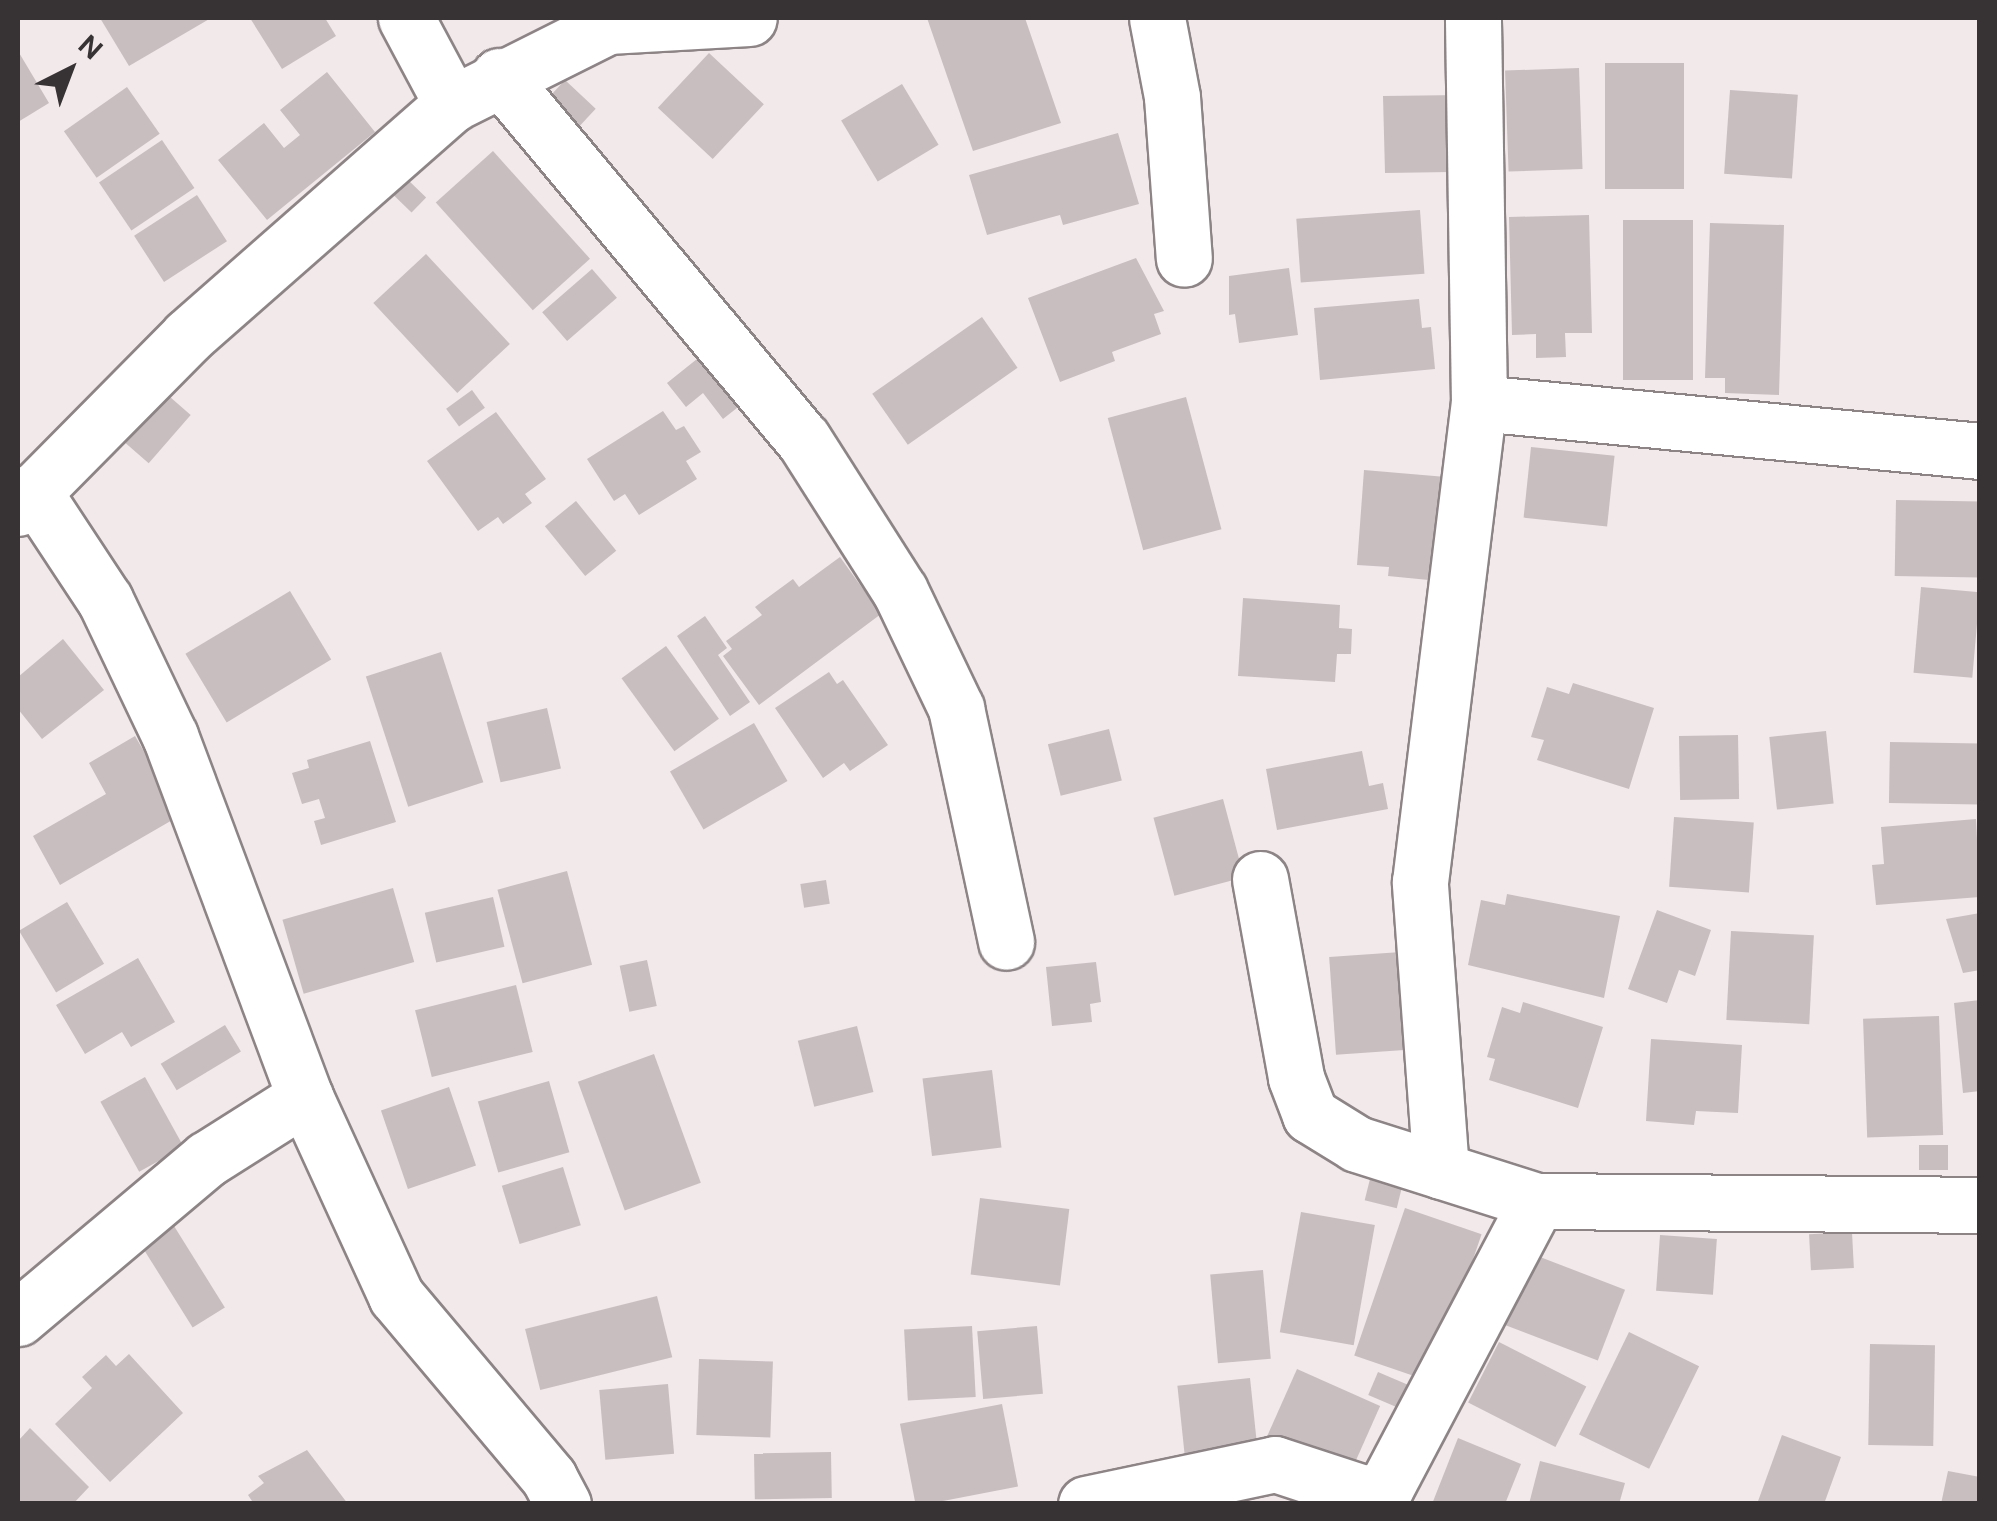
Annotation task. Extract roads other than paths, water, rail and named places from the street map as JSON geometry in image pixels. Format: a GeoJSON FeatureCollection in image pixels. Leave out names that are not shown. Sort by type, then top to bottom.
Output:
{"type":"FeatureCollection","features":[{"type":"Feature","properties":{"kind":"street"},"geometry":{"type":"LineString","coordinates":[[406,18],[452,104]]}},
{"type":"Feature","properties":{"kind":"street"},"geometry":{"type":"LineString","coordinates":[[562,1504],[549,1478],[396,1296],[305,1097],[170,736],[105,600],[25,500],[188,336],[452,104],[499,76],[608,26],[748,18]]}},
{"type":"Feature","properties":{"kind":"street"},"geometry":{"type":"LineString","coordinates":[[1157,18],[1172,97],[1184,258]]}},
{"type":"Feature","properties":{"kind":"street"},"geometry":{"type":"LineString","coordinates":[[1442,1171],[1420,882],[1479,403],[1473,18]]}},
{"type":"Feature","properties":{"kind":"street"},"geometry":{"type":"LineString","coordinates":[[499,76],[803,439],[900,591],[956,708],[1006,942]]}},
{"type":"Feature","properties":{"kind":"street"},"geometry":{"type":"LineString","coordinates":[[1479,403],[1980,451]]}},
{"type":"Feature","properties":{"kind":"street"},"geometry":{"type":"LineString","coordinates":[[1260,879],[1296,1078],[1310,1115],[1356,1144],[1537,1201],[1980,1206]]}},
{"type":"Feature","properties":{"kind":"street"},"geometry":{"type":"LineString","coordinates":[[18,1318],[207,1159],[305,1097]]}},
{"type":"Feature","properties":{"kind":"street"},"geometry":{"type":"LineString","coordinates":[[1086,1504],[1275,1464],[1366,1494],[1386,1487],[1537,1201]]}}]}
